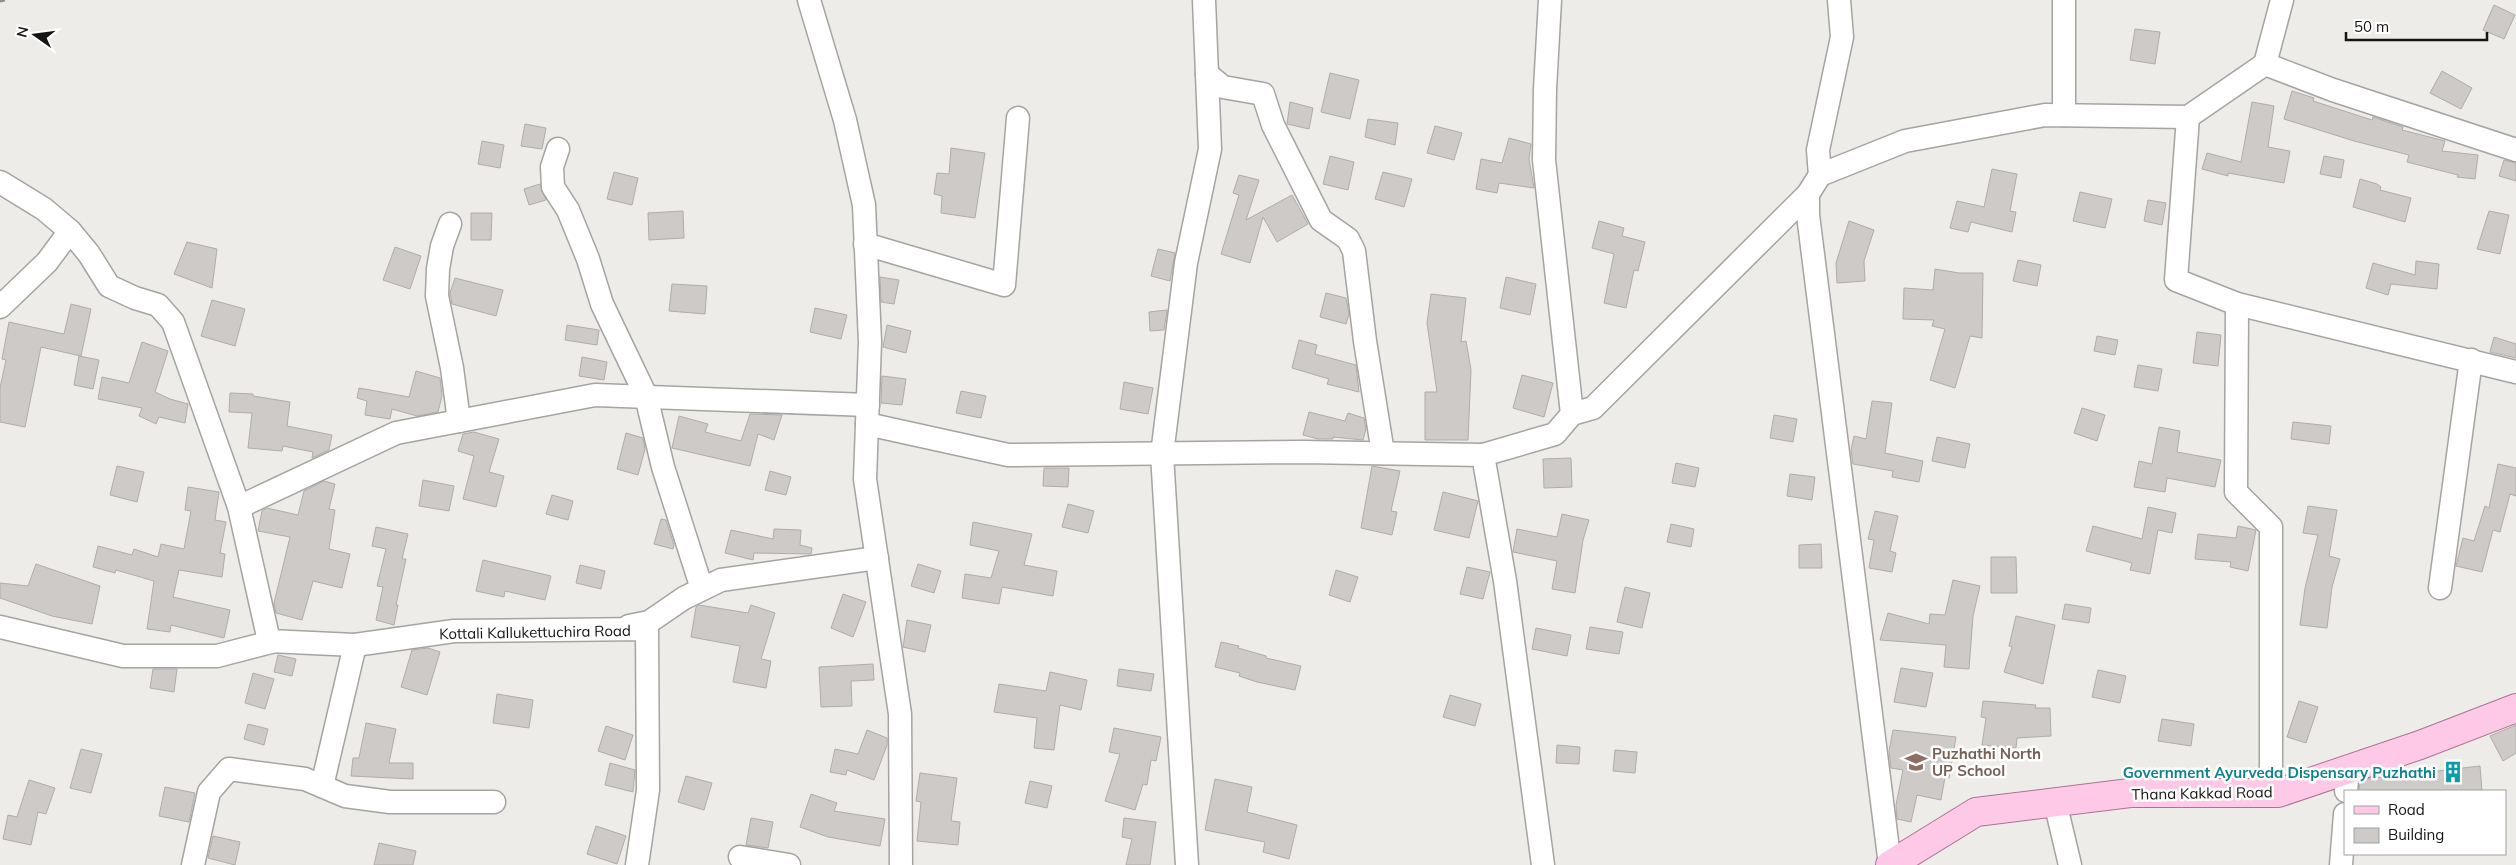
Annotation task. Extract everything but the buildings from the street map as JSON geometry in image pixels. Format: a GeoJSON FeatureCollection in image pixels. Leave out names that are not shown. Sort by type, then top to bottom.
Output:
{"type":"FeatureCollection","features":[{"type":"Feature","properties":{"kind":"main road","name":"Thana Kakkad Road"},"geometry":{"type":"LineString","coordinates":[[1890,865],[1976,812],[2130,793],[2278,793],[2347,780],[2420,745],[2516,708]]}},
{"type":"Feature","properties":{"kind":"street"},"geometry":{"type":"LineString","coordinates":[[809,0],[845,120],[864,205],[870,342],[865,479],[900,714],[901,865]]}},
{"type":"Feature","properties":{"kind":"street"},"geometry":{"type":"LineString","coordinates":[[1187,865],[1162,454],[1186,264],[1210,148],[1204,0]]}},
{"type":"Feature","properties":{"kind":"street"},"geometry":{"type":"LineString","coordinates":[[1550,0],[1544,160],[1572,414]]}},
{"type":"Feature","properties":{"kind":"street"},"geometry":{"type":"LineString","coordinates":[[1820,175],[1818,150],[1842,38],[1839,0]]}},
{"type":"Feature","properties":{"kind":"street"},"geometry":{"type":"LineString","coordinates":[[2064,0],[2064,115]]}},
{"type":"Feature","properties":{"kind":"street"},"geometry":{"type":"LineString","coordinates":[[239,507],[396,433],[596,395],[646,396],[867,414],[1008,455],[1303,452],[1483,455],[1555,434],[1572,414],[1593,408],[1808,194],[1820,175],[1905,141],[2045,115],[2188,117],[2265,64],[2282,0]]}},
{"type":"Feature","properties":{"kind":"street"},"geometry":{"type":"LineString","coordinates":[[2265,64],[2333,90],[2516,150]]}},
{"type":"Feature","properties":{"kind":"street"},"geometry":{"type":"LineString","coordinates":[[1206,74],[1223,86],[1263,94],[1273,125],[1321,220],[1348,239],[1354,251],[1365,341],[1383,453]]}},
{"type":"Feature","properties":{"kind":"street"},"geometry":{"type":"LineString","coordinates":[[2188,117],[2176,280],[2237,304],[2516,372]]}},
{"type":"Feature","properties":{"kind":"street"},"geometry":{"type":"LineString","coordinates":[[866,244],[1004,285],[1018,118]]}},
{"type":"Feature","properties":{"kind":"street"},"geometry":{"type":"LineString","coordinates":[[558,149],[552,167],[553,187],[568,210],[588,259],[602,304],[646,396],[663,467],[702,589]]}},
{"type":"Feature","properties":{"kind":"street"},"geometry":{"type":"LineString","coordinates":[[0,182],[44,209],[70,231],[89,254],[109,286],[135,298],[158,304],[173,322],[239,507],[269,641],[275,641]]}},
{"type":"Feature","properties":{"kind":"street"},"geometry":{"type":"LineString","coordinates":[[1808,194],[1808,215],[1890,865]]}},
{"type":"Feature","properties":{"kind":"street"},"geometry":{"type":"LineString","coordinates":[[450,224],[442,246],[438,269],[437,296],[452,368],[458,421]]}},
{"type":"Feature","properties":{"kind":"street"},"geometry":{"type":"LineString","coordinates":[[0,307],[47,262],[70,231]]}},
{"type":"Feature","properties":{"kind":"street"},"geometry":{"type":"LineString","coordinates":[[2237,304],[2236,492],[2271,527],[2271,793]]}},
{"type":"Feature","properties":{"kind":"street"},"geometry":{"type":"LineString","coordinates":[[2440,588],[2471,360]]}},
{"type":"Feature","properties":{"kind":"street"},"geometry":{"type":"LineString","coordinates":[[1483,455],[1506,581],[1543,865]]}},
{"type":"Feature","properties":{"kind":"street"},"geometry":{"type":"LineString","coordinates":[[608,631],[649,622],[684,598],[721,580],[877,558]]}},
{"type":"Feature","properties":{"kind":"street","name":"Kottali Kallukettuchira Road"},"geometry":{"type":"LineString","coordinates":[[0,627],[123,656],[216,656],[275,641],[355,645],[454,631],[608,631],[647,628],[648,790],[637,865]]}},
{"type":"Feature","properties":{"kind":"street"},"geometry":{"type":"LineString","coordinates":[[322,786],[355,645]]}},
{"type":"Feature","properties":{"kind":"street"},"geometry":{"type":"LineString","coordinates":[[193,865],[209,792],[229,769],[305,779],[345,796],[390,802],[494,802]]}},
{"type":"Feature","properties":{"kind":"street"},"geometry":{"type":"LineString","coordinates":[[2055,802],[2070,865]]}},
{"type":"Feature","properties":{"kind":"street"},"geometry":{"type":"LineString","coordinates":[[2341,865],[2344,827]]}},
{"type":"Feature","properties":{"kind":"street"},"geometry":{"type":"LineString","coordinates":[[740,857],[789,865]]}},
{"type":"Feature","properties":{"kind":"path"},"geometry":{"type":"LineString","coordinates":[[0,1],[5,0]]}},
{"type":"Feature","properties":{"kind":"place","name":"Puzhathi North UP School"},"geometry":{"type":"Point","coordinates":[1916,762]}},
{"type":"Feature","properties":{"kind":"place","name":"Government Ayurveda Dispensary Puzhathi"},"geometry":{"type":"Point","coordinates":[2453,772]}}]}
